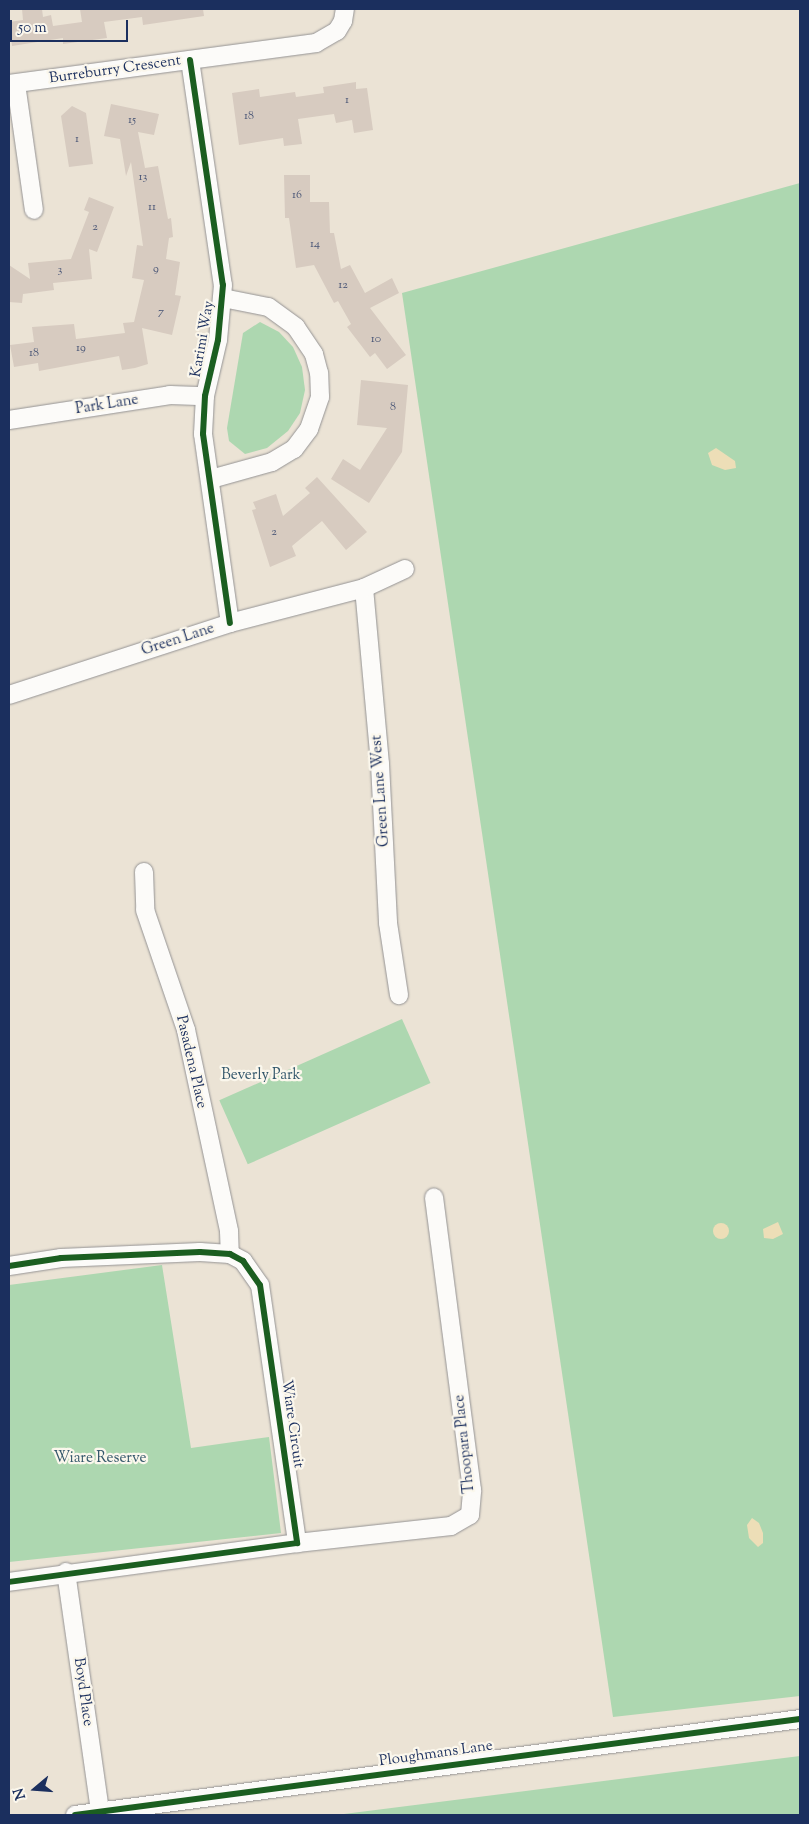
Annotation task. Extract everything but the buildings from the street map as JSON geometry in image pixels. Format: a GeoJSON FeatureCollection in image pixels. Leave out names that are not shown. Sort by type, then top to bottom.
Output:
{"type":"FeatureCollection","features":[{"type":"Feature","properties":{"kind":"street","name":"Burreburry Crescent"},"geometry":{"type":"LineString","coordinates":[[12,84],[316,43],[337,31],[343,21],[345,9]]}},
{"type":"Feature","properties":{"kind":"street","name":"Karimi Way"},"geometry":{"type":"LineString","coordinates":[[190,60],[223,298],[205,396],[203,434],[211,479],[230,623]]}},
{"type":"Feature","properties":{"kind":"street"},"geometry":{"type":"LineString","coordinates":[[12,84],[34,210]]}},
{"type":"Feature","properties":{"kind":"street"},"geometry":{"type":"LineString","coordinates":[[211,479],[272,462],[294,449],[309,429],[320,397],[319,373],[314,354],[296,327],[268,307],[223,298]]}},
{"type":"Feature","properties":{"kind":"street","name":"Park Lane"},"geometry":{"type":"LineString","coordinates":[[9,420],[170,395],[205,396]]}},
{"type":"Feature","properties":{"kind":"street","name":"Green Lane"},"geometry":{"type":"LineString","coordinates":[[9,695],[230,623],[364,588],[405,569]]}},
{"type":"Feature","properties":{"kind":"street","name":"Green Lane West"},"geometry":{"type":"LineString","coordinates":[[364,588],[380,764],[388,924],[399,995]]}},
{"type":"Feature","properties":{"kind":"street","name":"Pasadena Place"},"geometry":{"type":"LineString","coordinates":[[144,872],[145,910],[186,1030],[229,1231],[230,1254]]}},
{"type":"Feature","properties":{"kind":"street","name":"Thoopara Place"},"geometry":{"type":"LineString","coordinates":[[297,1543],[451,1526],[470,1515],[472,1490],[434,1197]]}},
{"type":"Feature","properties":{"kind":"street"},"geometry":{"type":"LineString","coordinates":[[9,1266],[71,1257],[200,1252],[230,1254]]}},
{"type":"Feature","properties":{"kind":"street","name":"Wiare Circuit"},"geometry":{"type":"LineString","coordinates":[[230,1254],[252,1271],[260,1285],[297,1543]]}},
{"type":"Feature","properties":{"kind":"street"},"geometry":{"type":"LineString","coordinates":[[9,1582],[66,1572],[297,1543]]}},
{"type":"Feature","properties":{"kind":"street","name":"Boyd Place"},"geometry":{"type":"LineString","coordinates":[[66,1572],[100,1811]]}},
{"type":"Feature","properties":{"kind":"street","name":"Ploughmans Lane"},"geometry":{"type":"LineString","coordinates":[[76,1815],[800,1719]]}},
{"type":"Feature","properties":{"kind":"green space"},"geometry":{"type":"Polygon","coordinates":[[[800,183],[800,1696],[613,1717],[402,293],[800,183]]]}},
{"type":"Feature","properties":{"kind":"green space"},"geometry":{"type":"Polygon","coordinates":[[[260,322],[279,332],[293,347],[302,367],[305,390],[300,413],[288,431],[267,448],[245,454],[229,441],[227,428],[243,333],[260,322]]]}},
{"type":"Feature","properties":{"kind":"green space","name":"Beverly Park"},"geometry":{"type":"Polygon","coordinates":[[[402,1019],[430,1083],[248,1164],[219,1100],[402,1019]]]}},
{"type":"Feature","properties":{"kind":"green space","name":"Wiare Reserve"},"geometry":{"type":"Polygon","coordinates":[[[162,1265],[191,1448],[269,1437],[281,1533],[9,1562],[9,1285],[162,1265]]]}},
{"type":"Feature","properties":{"kind":"green space"},"geometry":{"type":"Polygon","coordinates":[[[800,1756],[800,1815],[336,1815],[800,1756]]]}},
{"type":"Feature","properties":{"kind":"sand"},"geometry":{"type":"Polygon","coordinates":[[[716,448],[735,461],[736,468],[725,470],[712,465],[708,453],[716,448]]]}},
{"type":"Feature","properties":{"kind":"sand"},"geometry":{"type":"Polygon","coordinates":[[[778,1222],[783,1234],[773,1239],[764,1238],[763,1229],[778,1222]]]}},
{"type":"Feature","properties":{"kind":"sand"},"geometry":{"type":"Polygon","coordinates":[[[718,1223],[724,1223],[729,1228],[727,1237],[718,1239],[713,1234],[713,1228],[718,1223]]]}},
{"type":"Feature","properties":{"kind":"sand"},"geometry":{"type":"Polygon","coordinates":[[[752,1518],[759,1523],[763,1533],[763,1543],[758,1547],[749,1538],[747,1525],[752,1518]]]}},
{"type":"Feature","properties":{"kind":"cycle path"},"geometry":{"type":"LineString","coordinates":[[190,60],[223,285],[218,340],[205,396],[203,434],[230,623]]}},
{"type":"Feature","properties":{"kind":"cycle path"},"geometry":{"type":"LineString","coordinates":[[9,1266],[61,1258],[200,1252],[230,1254],[243,1261],[260,1285],[297,1543],[9,1582]]}},
{"type":"Feature","properties":{"kind":"cycle path"},"geometry":{"type":"LineString","coordinates":[[75,1815],[800,1719]]}}]}
